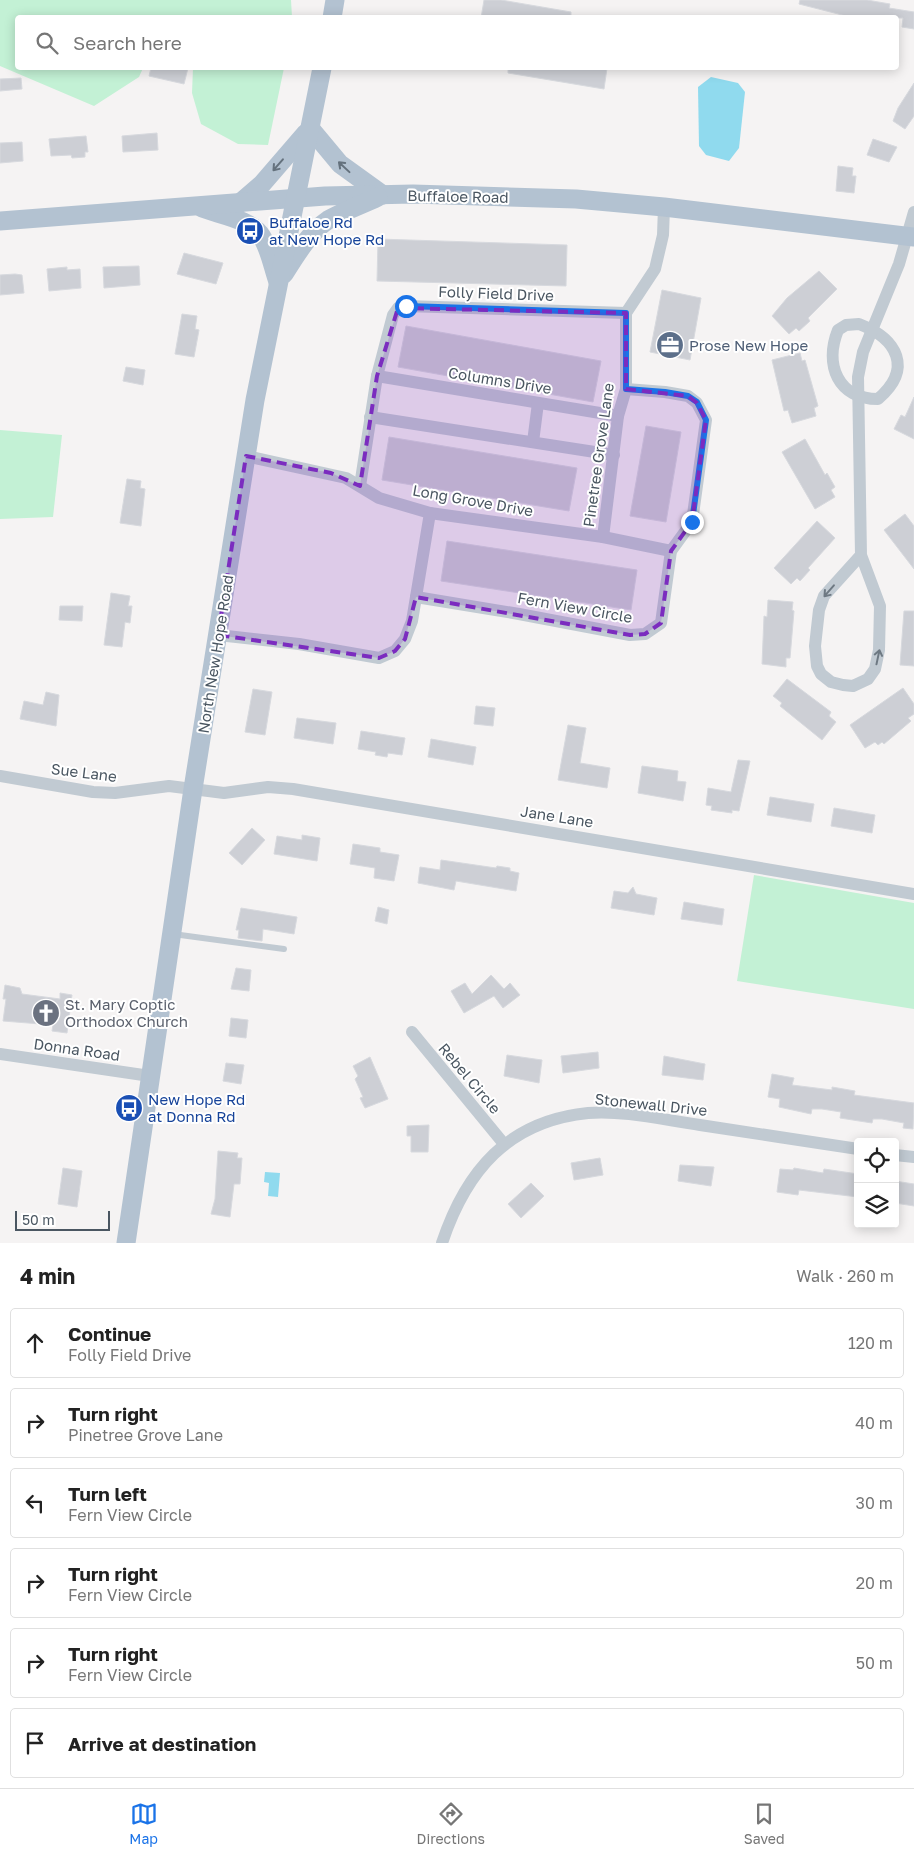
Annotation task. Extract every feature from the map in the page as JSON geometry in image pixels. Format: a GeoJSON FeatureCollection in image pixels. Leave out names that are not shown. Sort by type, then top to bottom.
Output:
{"type":"FeatureCollection","features":[{"type":"Feature","properties":{"kind":"main road"},"geometry":{"type":"LineString","coordinates":[[332,15],[335,0]]}},
{"type":"Feature","properties":{"kind":"main road","name":"North New Hope Road"},"geometry":{"type":"LineString","coordinates":[[126,1243],[193,789],[246,456],[278,283],[322,70]]}},
{"type":"Feature","properties":{"kind":"main road"},"geometry":{"type":"LineString","coordinates":[[240,202],[262,184],[310,128],[340,164],[383,195],[320,226],[301,248],[278,283]]}},
{"type":"Feature","properties":{"kind":"main road","name":"Buffaloe Road"},"geometry":{"type":"LineString","coordinates":[[0,221],[240,202],[383,195],[576,199],[664,207],[908,241]]}},
{"type":"Feature","properties":{"kind":"main road"},"geometry":{"type":"LineString","coordinates":[[195,206],[247,224],[258,231],[263,238],[278,283]]}},
{"type":"Feature","properties":{"kind":"street"},"geometry":{"type":"LineString","coordinates":[[626,313],[654,269],[663,235],[664,207]]}},
{"type":"Feature","properties":{"kind":"street"},"geometry":{"type":"LineString","coordinates":[[862,555],[824,596],[819,610],[816,646],[817,666],[821,674],[831,682],[843,685],[853,686],[868,679],[878,661],[880,606],[862,555],[858,377],[863,352],[871,329],[908,241],[914,212]]}},
{"type":"Feature","properties":{"kind":"street","name":"Folly Field Drive"},"geometry":{"type":"LineString","coordinates":[[360,486],[377,376],[393,315],[398,308],[406,306],[626,313]]}},
{"type":"Feature","properties":{"kind":"street","name":"Pinetree Grove Lane"},"geometry":{"type":"LineString","coordinates":[[603,537],[618,416],[626,389],[626,313]]}},
{"type":"Feature","properties":{"kind":"street"},"geometry":{"type":"LineString","coordinates":[[858,324],[871,329],[894,348],[899,369],[888,391],[878,399],[859,397],[840,384],[832,363],[834,340],[838,330],[846,325],[858,324]]}},
{"type":"Feature","properties":{"kind":"street","name":"Columns Drive"},"geometry":{"type":"LineString","coordinates":[[377,376],[618,416]]}},
{"type":"Feature","properties":{"kind":"street","name":"Fern View Circle"},"geometry":{"type":"LineString","coordinates":[[416,597],[630,635],[645,634],[661,623],[671,551],[692,522],[706,420],[697,402],[688,396],[626,389]]}},
{"type":"Feature","properties":{"kind":"street"},"geometry":{"type":"LineString","coordinates":[[533,442],[538,403]]}},
{"type":"Feature","properties":{"kind":"street"},"geometry":{"type":"LineString","coordinates":[[370,417],[614,455]]}},
{"type":"Feature","properties":{"kind":"street","name":"Long Grove Drive"},"geometry":{"type":"LineString","coordinates":[[246,456],[331,473],[346,478],[379,498],[430,513],[603,537],[671,551]]}},
{"type":"Feature","properties":{"kind":"street"},"geometry":{"type":"LineString","coordinates":[[218,635],[308,646],[379,658],[395,651],[405,639],[412,621],[430,513]]}},
{"type":"Feature","properties":{"kind":"street","name":"Sue Lane"},"geometry":{"type":"LineString","coordinates":[[0,776],[93,792],[125,793],[167,786],[193,789]]}},
{"type":"Feature","properties":{"kind":"street","name":"Jane Lane"},"geometry":{"type":"LineString","coordinates":[[193,789],[224,793],[268,787],[293,789],[914,894]]}},
{"type":"Feature","properties":{"kind":"street","name":"Rebel Circle"},"geometry":{"type":"LineString","coordinates":[[412,1032],[504,1144]]}},
{"type":"Feature","properties":{"kind":"street","name":"Donna Road"},"geometry":{"type":"LineString","coordinates":[[0,1054],[150,1076]]}},
{"type":"Feature","properties":{"kind":"street","name":"Stonewall Drive"},"geometry":{"type":"LineString","coordinates":[[442,1243],[466,1186],[484,1162],[504,1144],[544,1124],[566,1117],[606,1113],[854,1148]]}},
{"type":"Feature","properties":{"kind":"street"},"geometry":{"type":"LineString","coordinates":[[899,1156],[914,1158]]}},
{"type":"Feature","properties":{"kind":"lane"},"geometry":{"type":"LineString","coordinates":[[172,933],[284,949]]}},
{"type":"Feature","properties":{"kind":"highlighted area"},"geometry":{"type":"Polygon","coordinates":[[[398,308],[626,313],[626,389],[688,396],[697,403],[706,420],[692,522],[671,551],[661,623],[645,634],[630,635],[416,597],[405,639],[395,651],[379,658],[218,635],[246,456],[331,473],[360,486],[377,376],[398,308]]]}},
{"type":"Feature","properties":{"kind":"green space"},"geometry":{"type":"Polygon","coordinates":[[[0,0],[291,0],[292,15],[15,15],[15,70],[142,70],[139,77],[94,106],[0,66],[0,0]]]}},
{"type":"Feature","properties":{"kind":"green space"},"geometry":{"type":"Polygon","coordinates":[[[193,70],[284,70],[268,145],[238,144],[201,124],[192,93],[193,70]]]}},
{"type":"Feature","properties":{"kind":"green space"},"geometry":{"type":"Polygon","coordinates":[[[0,430],[62,435],[53,517],[0,519],[0,430]]]}},
{"type":"Feature","properties":{"kind":"green space"},"geometry":{"type":"Polygon","coordinates":[[[754,875],[914,903],[914,1009],[737,981],[754,875]]]}},
{"type":"Feature","properties":{"kind":"water"},"geometry":{"type":"Polygon","coordinates":[[[711,77],[738,83],[745,92],[739,148],[729,161],[706,155],[699,146],[698,87],[711,77]]]}},
{"type":"Feature","properties":{"kind":"water"},"geometry":{"type":"Polygon","coordinates":[[[265,1172],[280,1173],[278,1197],[268,1196],[269,1183],[264,1182],[265,1172]]]}},
{"type":"Feature","properties":{"kind":"building"},"geometry":{"type":"Polygon","coordinates":[[[484,0],[501,0],[571,12],[571,15],[482,15],[484,0]]]}},
{"type":"Feature","properties":{"kind":"building"},"geometry":{"type":"Polygon","coordinates":[[[800,0],[867,0],[890,4],[889,8],[914,12],[914,29],[902,27],[903,18],[899,18],[899,15],[842,15],[799,4],[800,0]]]}},
{"type":"Feature","properties":{"kind":"building"},"geometry":{"type":"Polygon","coordinates":[[[150,70],[188,70],[184,84],[149,76],[150,70]]]}},
{"type":"Feature","properties":{"kind":"building"},"geometry":{"type":"Polygon","coordinates":[[[508,70],[607,70],[604,89],[508,73],[508,70]]]}},
{"type":"Feature","properties":{"kind":"building"},"geometry":{"type":"Polygon","coordinates":[[[21,78],[22,89],[0,91],[0,79],[21,78]]]}},
{"type":"Feature","properties":{"kind":"building"},"geometry":{"type":"Polygon","coordinates":[[[914,83],[914,116],[905,129],[893,121],[898,108],[914,83]]]}},
{"type":"Feature","properties":{"kind":"building"},"geometry":{"type":"Polygon","coordinates":[[[157,133],[158,150],[123,152],[122,136],[157,133]]]}},
{"type":"Feature","properties":{"kind":"building"},"geometry":{"type":"Polygon","coordinates":[[[86,136],[88,152],[85,152],[85,157],[72,158],[71,155],[51,156],[49,139],[86,136]]]}},
{"type":"Feature","properties":{"kind":"building"},"geometry":{"type":"Polygon","coordinates":[[[873,139],[897,147],[889,162],[867,155],[873,139]]]}},
{"type":"Feature","properties":{"kind":"building"},"geometry":{"type":"Polygon","coordinates":[[[22,142],[23,161],[0,163],[0,143],[22,142]]]}},
{"type":"Feature","properties":{"kind":"building"},"geometry":{"type":"Polygon","coordinates":[[[838,166],[853,168],[852,176],[856,176],[854,193],[836,191],[838,166]]]}},
{"type":"Feature","properties":{"kind":"building"},"geometry":{"type":"Polygon","coordinates":[[[378,239],[567,245],[566,286],[377,281],[378,239]]]}},
{"type":"Feature","properties":{"kind":"building"},"geometry":{"type":"Polygon","coordinates":[[[184,253],[223,263],[216,284],[177,274],[184,253]]]}},
{"type":"Feature","properties":{"kind":"building"},"geometry":{"type":"Polygon","coordinates":[[[139,266],[140,285],[104,288],[103,267],[139,266]]]}},
{"type":"Feature","properties":{"kind":"building"},"geometry":{"type":"Polygon","coordinates":[[[67,267],[67,270],[80,269],[81,288],[49,291],[47,269],[67,267]]]}},
{"type":"Feature","properties":{"kind":"building"},"geometry":{"type":"Polygon","coordinates":[[[819,271],[837,289],[808,318],[810,321],[799,331],[796,328],[789,334],[772,316],[787,298],[819,271]]]}},
{"type":"Feature","properties":{"kind":"building"},"geometry":{"type":"Polygon","coordinates":[[[0,275],[22,275],[24,293],[0,295],[0,275]]]}},
{"type":"Feature","properties":{"kind":"building"},"geometry":{"type":"Polygon","coordinates":[[[662,290],[701,298],[690,360],[650,352],[662,290]]]}},
{"type":"Feature","properties":{"kind":"building"},"geometry":{"type":"Polygon","coordinates":[[[182,314],[197,316],[195,329],[199,330],[194,357],[175,354],[182,314]]]}},
{"type":"Feature","properties":{"kind":"building"},"geometry":{"type":"Polygon","coordinates":[[[406,326],[601,361],[593,402],[398,367],[406,326]]]}},
{"type":"Feature","properties":{"kind":"building"},"geometry":{"type":"Polygon","coordinates":[[[800,353],[802,361],[805,360],[818,406],[814,408],[816,416],[792,423],[788,410],[784,411],[772,360],[800,353]]]}},
{"type":"Feature","properties":{"kind":"building"},"geometry":{"type":"Polygon","coordinates":[[[126,367],[145,370],[143,385],[123,381],[126,367]]]}},
{"type":"Feature","properties":{"kind":"building"},"geometry":{"type":"Polygon","coordinates":[[[914,397],[914,439],[894,429],[901,415],[905,417],[914,397]]]}},
{"type":"Feature","properties":{"kind":"building"},"geometry":{"type":"Polygon","coordinates":[[[646,426],[681,432],[666,522],[630,516],[646,426]]]}},
{"type":"Feature","properties":{"kind":"building"},"geometry":{"type":"Polygon","coordinates":[[[389,437],[577,468],[569,511],[382,480],[389,437]]]}},
{"type":"Feature","properties":{"kind":"building"},"geometry":{"type":"Polygon","coordinates":[[[805,439],[825,475],[827,473],[835,487],[831,490],[835,497],[815,509],[782,452],[805,439]]]}},
{"type":"Feature","properties":{"kind":"building"},"geometry":{"type":"Polygon","coordinates":[[[127,479],[141,481],[140,488],[145,489],[141,526],[120,523],[127,479]]]}},
{"type":"Feature","properties":{"kind":"building"},"geometry":{"type":"Polygon","coordinates":[[[905,514],[914,526],[914,569],[884,530],[905,514]]]}},
{"type":"Feature","properties":{"kind":"building"},"geometry":{"type":"Polygon","coordinates":[[[817,521],[835,538],[808,568],[810,570],[800,581],[797,578],[791,584],[774,568],[817,521]]]}},
{"type":"Feature","properties":{"kind":"building"},"geometry":{"type":"Polygon","coordinates":[[[447,541],[637,570],[631,610],[441,581],[447,541]]]}},
{"type":"Feature","properties":{"kind":"building"},"geometry":{"type":"Polygon","coordinates":[[[111,593],[130,596],[128,606],[132,606],[130,623],[125,622],[122,647],[104,645],[111,593]]]}},
{"type":"Feature","properties":{"kind":"building"},"geometry":{"type":"Polygon","coordinates":[[[768,600],[793,602],[790,658],[786,658],[786,667],[762,664],[764,616],[767,617],[768,600]]]}},
{"type":"Feature","properties":{"kind":"building"},"geometry":{"type":"Polygon","coordinates":[[[60,606],[83,606],[82,621],[59,620],[60,606]]]}},
{"type":"Feature","properties":{"kind":"building"},"geometry":{"type":"Polygon","coordinates":[[[904,611],[914,611],[914,666],[900,665],[904,611]]]}},
{"type":"Feature","properties":{"kind":"building"},"geometry":{"type":"Polygon","coordinates":[[[787,679],[831,712],[829,716],[836,722],[822,740],[780,706],[782,703],[773,696],[787,679]]]}},
{"type":"Feature","properties":{"kind":"building"},"geometry":{"type":"Polygon","coordinates":[[[903,688],[914,704],[914,714],[908,718],[911,721],[884,744],[882,742],[878,745],[875,742],[865,748],[850,725],[903,688]]]}},
{"type":"Feature","properties":{"kind":"building"},"geometry":{"type":"Polygon","coordinates":[[[253,689],[272,692],[265,735],[245,732],[253,689]]]}},
{"type":"Feature","properties":{"kind":"building"},"geometry":{"type":"Polygon","coordinates":[[[46,692],[59,695],[56,726],[20,719],[24,701],[43,705],[46,692]]]}},
{"type":"Feature","properties":{"kind":"building"},"geometry":{"type":"Polygon","coordinates":[[[476,706],[495,708],[493,726],[474,724],[476,706]]]}},
{"type":"Feature","properties":{"kind":"building"},"geometry":{"type":"Polygon","coordinates":[[[297,718],[336,723],[333,744],[294,738],[297,718]]]}},
{"type":"Feature","properties":{"kind":"building"},"geometry":{"type":"Polygon","coordinates":[[[568,725],[586,728],[580,763],[610,768],[607,788],[558,780],[568,725]]]}},
{"type":"Feature","properties":{"kind":"building"},"geometry":{"type":"Polygon","coordinates":[[[361,731],[405,738],[402,755],[388,753],[387,757],[375,755],[376,752],[358,749],[361,731]]]}},
{"type":"Feature","properties":{"kind":"building"},"geometry":{"type":"Polygon","coordinates":[[[431,739],[476,747],[473,765],[428,757],[431,739]]]}},
{"type":"Feature","properties":{"kind":"building"},"geometry":{"type":"Polygon","coordinates":[[[738,760],[750,761],[739,811],[732,810],[732,813],[711,810],[712,806],[706,805],[708,788],[731,792],[738,760]]]}},
{"type":"Feature","properties":{"kind":"building"},"geometry":{"type":"Polygon","coordinates":[[[642,766],[678,771],[677,781],[686,782],[683,801],[638,793],[642,766]]]}},
{"type":"Feature","properties":{"kind":"building"},"geometry":{"type":"Polygon","coordinates":[[[770,797],[814,804],[811,822],[767,815],[770,797]]]}},
{"type":"Feature","properties":{"kind":"building"},"geometry":{"type":"Polygon","coordinates":[[[834,808],[875,815],[872,833],[831,826],[834,808]]]}},
{"type":"Feature","properties":{"kind":"building"},"geometry":{"type":"Polygon","coordinates":[[[252,828],[265,840],[242,865],[229,853],[252,828]]]}},
{"type":"Feature","properties":{"kind":"building"},"geometry":{"type":"Polygon","coordinates":[[[302,835],[320,838],[317,861],[274,854],[277,836],[302,840],[302,835]]]}},
{"type":"Feature","properties":{"kind":"building"},"geometry":{"type":"Polygon","coordinates":[[[353,844],[380,848],[380,852],[399,855],[394,881],[374,878],[375,868],[350,864],[353,844]]]}},
{"type":"Feature","properties":{"kind":"building"},"geometry":{"type":"Polygon","coordinates":[[[441,860],[496,868],[497,866],[510,868],[510,871],[519,873],[516,891],[456,881],[454,890],[418,883],[420,867],[440,870],[441,860]]]}},
{"type":"Feature","properties":{"kind":"building"},"geometry":{"type":"Polygon","coordinates":[[[633,887],[636,894],[657,898],[654,915],[611,908],[614,891],[628,893],[633,887]]]}},
{"type":"Feature","properties":{"kind":"building"},"geometry":{"type":"Polygon","coordinates":[[[684,902],[724,909],[722,925],[681,919],[684,902]]]}},
{"type":"Feature","properties":{"kind":"building"},"geometry":{"type":"Polygon","coordinates":[[[378,907],[389,910],[387,924],[375,921],[378,907]]]}},
{"type":"Feature","properties":{"kind":"building"},"geometry":{"type":"Polygon","coordinates":[[[241,908],[297,917],[294,934],[263,929],[262,941],[238,938],[239,930],[236,930],[241,908]]]}},
{"type":"Feature","properties":{"kind":"building"},"geometry":{"type":"Polygon","coordinates":[[[236,968],[251,970],[249,991],[231,989],[236,968]]]}},
{"type":"Feature","properties":{"kind":"building"},"geometry":{"type":"Polygon","coordinates":[[[491,975],[504,989],[510,983],[520,995],[503,1008],[494,996],[464,1013],[451,991],[465,983],[472,994],[491,975]]]}},
{"type":"Feature","properties":{"kind":"building"},"geometry":{"type":"Polygon","coordinates":[[[5,985],[20,988],[22,994],[60,999],[60,993],[72,995],[67,1033],[52,1031],[53,1025],[3,1021],[6,999],[3,999],[5,985]]]}},
{"type":"Feature","properties":{"kind":"building"},"geometry":{"type":"Polygon","coordinates":[[[231,1018],[248,1020],[246,1038],[229,1036],[231,1018]]]}},
{"type":"Feature","properties":{"kind":"building"},"geometry":{"type":"Polygon","coordinates":[[[598,1052],[599,1068],[563,1073],[561,1056],[598,1052]]]}},
{"type":"Feature","properties":{"kind":"building"},"geometry":{"type":"Polygon","coordinates":[[[507,1055],[542,1060],[539,1083],[504,1076],[507,1055]]]}},
{"type":"Feature","properties":{"kind":"building"},"geometry":{"type":"Polygon","coordinates":[[[664,1056],[705,1064],[703,1080],[662,1075],[664,1056]]]}},
{"type":"Feature","properties":{"kind":"building"},"geometry":{"type":"Polygon","coordinates":[[[370,1057],[388,1099],[365,1108],[360,1098],[363,1097],[355,1079],[358,1076],[353,1066],[370,1057]]]}},
{"type":"Feature","properties":{"kind":"building"},"geometry":{"type":"Polygon","coordinates":[[[226,1063],[244,1065],[241,1084],[223,1081],[226,1063]]]}},
{"type":"Feature","properties":{"kind":"building"},"geometry":{"type":"Polygon","coordinates":[[[772,1074],[794,1078],[792,1085],[832,1090],[832,1087],[855,1091],[854,1095],[914,1103],[913,1129],[903,1128],[904,1123],[882,1119],[873,1119],[872,1123],[840,1118],[841,1112],[812,1109],[811,1114],[779,1107],[780,1099],[768,1097],[772,1074]]]}},
{"type":"Feature","properties":{"kind":"building"},"geometry":{"type":"Polygon","coordinates":[[[429,1125],[428,1152],[411,1152],[411,1136],[407,1136],[407,1126],[429,1125]]]}},
{"type":"Feature","properties":{"kind":"building"},"geometry":{"type":"Polygon","coordinates":[[[218,1151],[238,1153],[237,1158],[242,1158],[240,1184],[234,1184],[230,1217],[211,1214],[215,1199],[218,1151]]]}},
{"type":"Feature","properties":{"kind":"building"},"geometry":{"type":"Polygon","coordinates":[[[600,1158],[603,1175],[574,1180],[571,1163],[600,1158]]]}},
{"type":"Feature","properties":{"kind":"building"},"geometry":{"type":"Polygon","coordinates":[[[680,1165],[714,1167],[711,1186],[678,1181],[680,1165]]]}},
{"type":"Feature","properties":{"kind":"building"},"geometry":{"type":"Polygon","coordinates":[[[63,1168],[82,1171],[77,1207],[58,1204],[63,1168]]]}},
{"type":"Feature","properties":{"kind":"building"},"geometry":{"type":"Polygon","coordinates":[[[794,1168],[823,1173],[824,1169],[854,1173],[854,1197],[799,1190],[798,1195],[777,1192],[780,1169],[793,1170],[794,1168]]]}},
{"type":"Feature","properties":{"kind":"building"},"geometry":{"type":"Polygon","coordinates":[[[899,1182],[914,1184],[914,1206],[899,1204],[899,1182]]]}},
{"type":"Feature","properties":{"kind":"building"},"geometry":{"type":"Polygon","coordinates":[[[531,1183],[544,1196],[521,1218],[508,1204],[531,1183]]]}},
{"type":"Feature","properties":{"kind":"place","name":"Buffaloe Rd at New Hope Rd"},"geometry":{"type":"Point","coordinates":[250,231]}},
{"type":"Feature","properties":{"kind":"place","name":"Prose New Hope"},"geometry":{"type":"Point","coordinates":[670,345]}},
{"type":"Feature","properties":{"kind":"place","name":"St. Mary Coptic Orthodox Church"},"geometry":{"type":"Point","coordinates":[46,1013]}},
{"type":"Feature","properties":{"kind":"place","name":"New Hope Rd at Donna Rd"},"geometry":{"type":"Point","coordinates":[129,1108]}},
{"type":"Feature","properties":{"kind":"route"},"geometry":{"type":"LineString","coordinates":[[406,306],[626,313],[626,389],[688,396],[697,402],[706,420],[692,522]]}}]}
